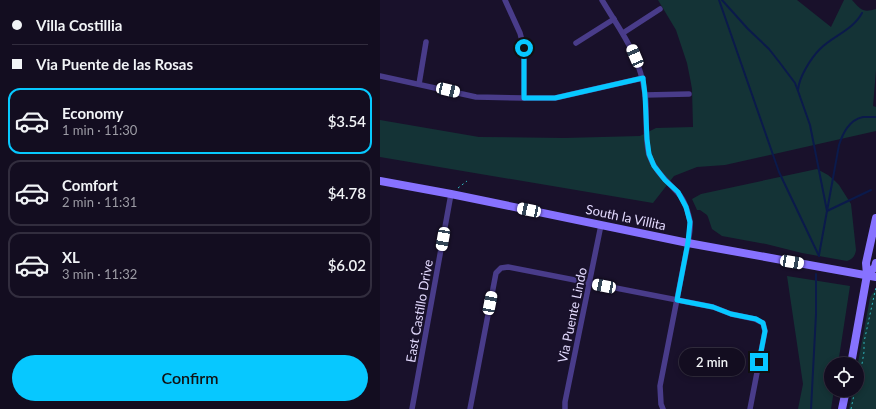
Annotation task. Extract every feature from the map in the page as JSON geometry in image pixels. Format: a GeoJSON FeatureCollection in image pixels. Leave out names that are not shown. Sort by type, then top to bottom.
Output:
{"type":"FeatureCollection","features":[{"type":"Feature","properties":{"kind":"street"},"geometry":{"type":"LineString","coordinates":[[505,0],[520,33],[524,48],[524,98]]}},
{"type":"Feature","properties":{"kind":"street"},"geometry":{"type":"LineString","coordinates":[[602,0],[623,33],[639,64],[643,78],[645,95],[649,154],[654,166],[665,180],[678,192],[686,207],[690,222],[688,242],[660,386],[664,409]]}},
{"type":"Feature","properties":{"kind":"street"},"geometry":{"type":"LineString","coordinates":[[623,33],[660,9]]}},
{"type":"Feature","properties":{"kind":"street"},"geometry":{"type":"LineString","coordinates":[[576,44],[614,19]]}},
{"type":"Feature","properties":{"kind":"street"},"geometry":{"type":"LineString","coordinates":[[419,84],[426,42]]}},
{"type":"Feature","properties":{"kind":"street"},"geometry":{"type":"LineString","coordinates":[[380,76],[476,97],[524,98],[555,98],[643,78]]}},
{"type":"Feature","properties":{"kind":"street"},"geometry":{"type":"LineString","coordinates":[[645,95],[689,94]]}},
{"type":"Feature","properties":{"kind":"street","name":"South la Villita"},"geometry":{"type":"LineString","coordinates":[[380,181],[454,194],[688,242],[876,277]]}},
{"type":"Feature","properties":{"kind":"street","name":"East Castillo Drive"},"geometry":{"type":"LineString","coordinates":[[412,409],[454,194]]}},
{"type":"Feature","properties":{"kind":"street"},"geometry":{"type":"LineString","coordinates":[[852,357],[867,275],[866,263],[876,218]]}},
{"type":"Feature","properties":{"kind":"street","name":"Via Puente Lindo"},"geometry":{"type":"LineString","coordinates":[[565,409],[565,402],[601,225]]}},
{"type":"Feature","properties":{"kind":"street"},"geometry":{"type":"LineString","coordinates":[[867,275],[875,267],[876,263]]}},
{"type":"Feature","properties":{"kind":"street"},"geometry":{"type":"LineString","coordinates":[[470,409],[496,273],[501,268],[508,267],[713,307],[731,314],[756,319],[763,323],[765,331],[750,409]]}},
{"type":"Feature","properties":{"kind":"street"},"geometry":{"type":"LineString","coordinates":[[842,409],[845,397]]}},
{"type":"Feature","properties":{"kind":"path"},"geometry":{"type":"LineString","coordinates":[[454,194],[458,188],[467,181]]}},
{"type":"Feature","properties":{"kind":"path"},"geometry":{"type":"LineString","coordinates":[[863,357],[864,342],[876,287]]}},
{"type":"Feature","properties":{"kind":"path"},"geometry":{"type":"LineString","coordinates":[[852,409],[854,397]]}},
{"type":"Feature","properties":{"kind":"green space"},"geometry":{"type":"Polygon","coordinates":[[[658,0],[797,0],[831,27],[844,0],[852,0],[865,11],[876,9],[876,70],[873,106],[876,107],[876,131],[725,165],[697,167],[674,176],[653,203],[380,157],[380,120],[479,137],[564,138],[640,136],[656,128],[693,127],[692,89],[687,63],[676,30],[658,0]]]}},
{"type":"Feature","properties":{"kind":"green space"},"geometry":{"type":"Polygon","coordinates":[[[817,169],[828,175],[839,185],[851,204],[856,250],[853,257],[847,261],[722,236],[712,229],[707,215],[700,210],[697,210],[692,199],[701,194],[817,169]]]}},
{"type":"Feature","properties":{"kind":"green space"},"geometry":{"type":"Polygon","coordinates":[[[787,276],[850,286],[839,357],[824,357],[824,397],[833,397],[831,409],[798,409],[803,384],[787,276]]]}},
{"type":"Feature","properties":{"kind":"green space"},"geometry":{"type":"Polygon","coordinates":[[[876,290],[876,409],[849,409],[852,397],[864,397],[864,357],[859,357],[872,294],[876,290]]]}},
{"type":"Feature","properties":{"kind":"waterway"},"geometry":{"type":"LineString","coordinates":[[719,0],[779,172],[819,256]]}},
{"type":"Feature","properties":{"kind":"waterway"},"geometry":{"type":"LineString","coordinates":[[722,0],[748,29],[769,49],[795,83],[810,125],[827,211],[871,190]]}},
{"type":"Feature","properties":{"kind":"waterway"},"geometry":{"type":"LineString","coordinates":[[798,90],[809,62],[825,44],[853,24],[862,13]]}},
{"type":"Feature","properties":{"kind":"waterway"},"geometry":{"type":"LineString","coordinates":[[819,255],[841,140],[847,128],[854,121],[863,117],[876,117]]}},
{"type":"Feature","properties":{"kind":"waterway"},"geometry":{"type":"LineString","coordinates":[[811,409],[816,314],[816,274]]}},
{"type":"Feature","properties":{"kind":"route"},"geometry":{"type":"LineString","coordinates":[[524,48],[524,98],[555,98],[643,78],[649,154],[654,166],[665,180],[678,192],[686,207],[690,222],[688,242],[677,300],[713,307],[731,314],[756,319],[763,323],[765,331],[759,362]]}}]}
